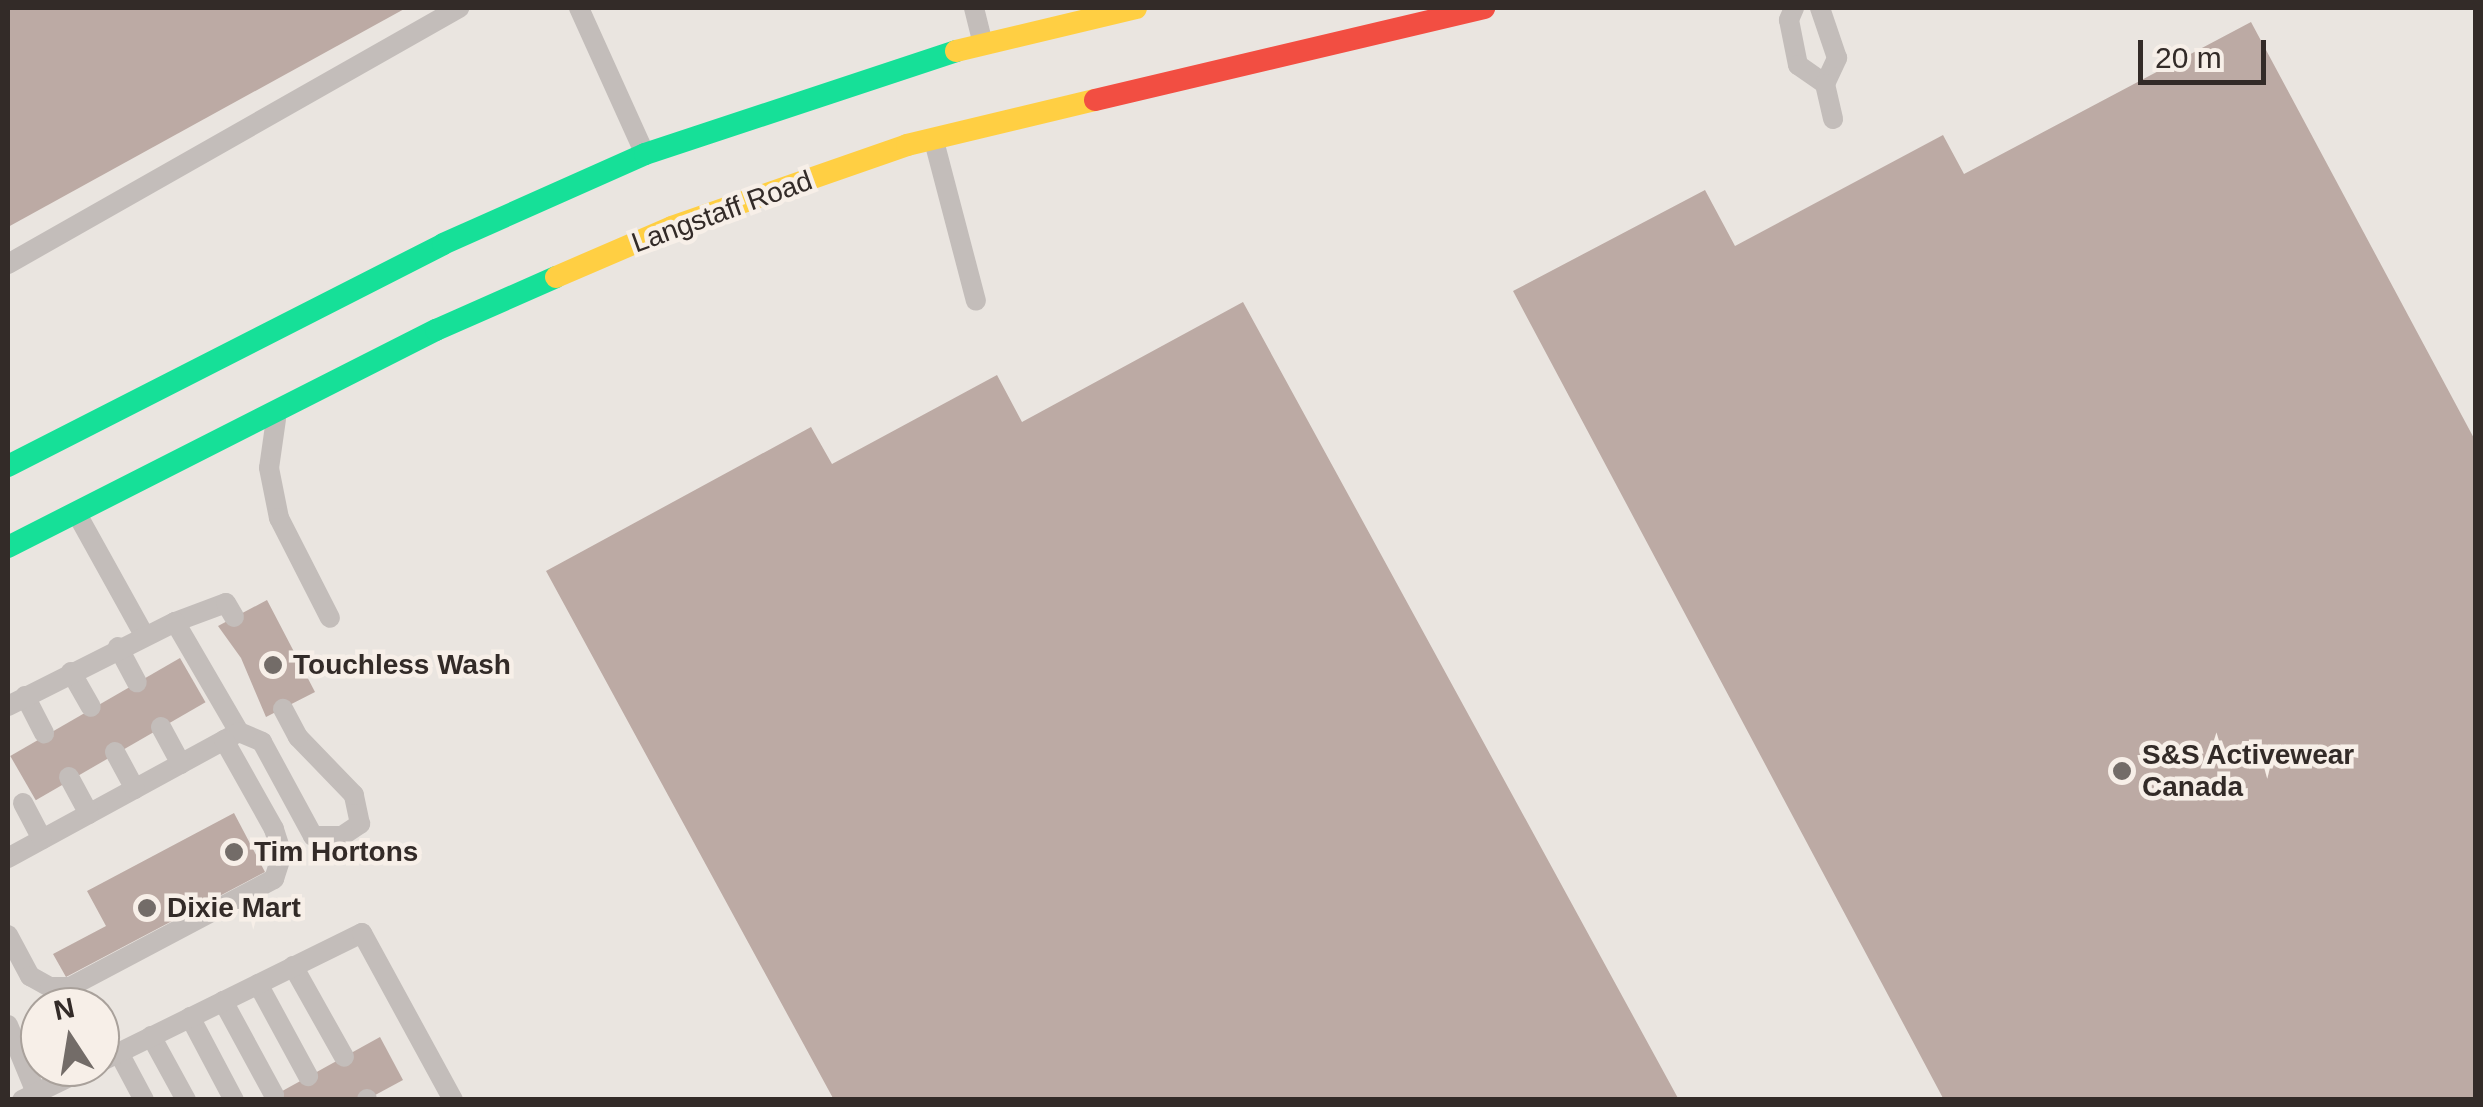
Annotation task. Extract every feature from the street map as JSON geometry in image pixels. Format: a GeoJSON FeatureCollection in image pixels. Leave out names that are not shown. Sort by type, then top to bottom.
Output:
{"type":"FeatureCollection","features":[{"type":"Feature","properties":{"kind":"main road"},"geometry":{"type":"LineString","coordinates":[[8,466],[426,252],[645,154],[982,42],[1136,8]]}},
{"type":"Feature","properties":{"kind":"main road","name":"Langstaff Road"},"geometry":{"type":"LineString","coordinates":[[8,547],[436,330],[672,226],[933,139],[1484,8]]}},
{"type":"Feature","properties":{"kind":"lane"},"geometry":{"type":"LineString","coordinates":[[8,264],[459,8]]}},
{"type":"Feature","properties":{"kind":"lane"},"geometry":{"type":"LineString","coordinates":[[579,8],[645,154]]}},
{"type":"Feature","properties":{"kind":"lane"},"geometry":{"type":"LineString","coordinates":[[974,8],[982,42]]}},
{"type":"Feature","properties":{"kind":"lane"},"geometry":{"type":"LineString","coordinates":[[1794,8],[1789,20],[1798,65],[1825,84]]}},
{"type":"Feature","properties":{"kind":"lane"},"geometry":{"type":"LineString","coordinates":[[1820,8],[1837,58],[1825,84],[1833,119]]}},
{"type":"Feature","properties":{"kind":"lane"},"geometry":{"type":"LineString","coordinates":[[933,139],[976,302]]}},
{"type":"Feature","properties":{"kind":"lane"},"geometry":{"type":"LineString","coordinates":[[278,409],[269,468],[279,518],[330,618]]}},
{"type":"Feature","properties":{"kind":"lane"},"geometry":{"type":"LineString","coordinates":[[76,512],[143,633]]}},
{"type":"Feature","properties":{"kind":"lane"},"geometry":{"type":"LineString","coordinates":[[44,733],[16,701],[143,633],[226,603],[234,617]]}},
{"type":"Feature","properties":{"kind":"lane"},"geometry":{"type":"LineString","coordinates":[[8,934],[30,976],[50,987],[70,987],[274,879],[282,854],[274,829],[175,622]]}},
{"type":"Feature","properties":{"kind":"lane"},"geometry":{"type":"LineString","coordinates":[[118,647],[137,682]]}},
{"type":"Feature","properties":{"kind":"lane"},"geometry":{"type":"LineString","coordinates":[[71,672],[91,707]]}},
{"type":"Feature","properties":{"kind":"lane"},"geometry":{"type":"LineString","coordinates":[[8,858],[231,736],[262,742],[313,836],[342,836],[360,824],[354,795],[298,736],[283,709]]}},
{"type":"Feature","properties":{"kind":"lane"},"geometry":{"type":"LineString","coordinates":[[161,727],[181,764]]}},
{"type":"Feature","properties":{"kind":"lane"},"geometry":{"type":"LineString","coordinates":[[115,752],[135,788]]}},
{"type":"Feature","properties":{"kind":"lane"},"geometry":{"type":"LineString","coordinates":[[68,778],[89,814]]}},
{"type":"Feature","properties":{"kind":"lane"},"geometry":{"type":"LineString","coordinates":[[23,803],[42,839]]}},
{"type":"Feature","properties":{"kind":"lane"},"geometry":{"type":"LineString","coordinates":[[120,1052],[362,932],[453,1100]]}},
{"type":"Feature","properties":{"kind":"lane"},"geometry":{"type":"LineString","coordinates":[[293,966],[344,1057]]}},
{"type":"Feature","properties":{"kind":"lane"},"geometry":{"type":"LineString","coordinates":[[258,984],[308,1076]]}},
{"type":"Feature","properties":{"kind":"lane"},"geometry":{"type":"LineString","coordinates":[[223,1001],[274,1095]]}},
{"type":"Feature","properties":{"kind":"lane"},"geometry":{"type":"LineString","coordinates":[[190,1018],[234,1100]]}},
{"type":"Feature","properties":{"kind":"lane"},"geometry":{"type":"LineString","coordinates":[[8,1025],[32,1098]]}},
{"type":"Feature","properties":{"kind":"lane"},"geometry":{"type":"LineString","coordinates":[[151,1036],[186,1100]]}},
{"type":"Feature","properties":{"kind":"lane"},"geometry":{"type":"LineString","coordinates":[[120,1071],[144,1100]]}},
{"type":"Feature","properties":{"kind":"building"},"geometry":{"type":"Polygon","coordinates":[[[8,8],[406,8],[8,227],[8,8]]]}},
{"type":"Feature","properties":{"kind":"building","name":"S&S Activewear Canada"},"geometry":{"type":"Polygon","coordinates":[[[2251,22],[2476,442],[2476,1100],[1944,1100],[1513,291],[1705,190],[1735,246],[1943,135],[1964,174],[2251,22]]]}},
{"type":"Feature","properties":{"kind":"building"},"geometry":{"type":"Polygon","coordinates":[[[1243,302],[1679,1100],[834,1100],[546,571],[811,427],[832,464],[997,375],[1022,422],[1243,302]]]}},
{"type":"Feature","properties":{"kind":"building","name":"Touchless Wash"},"geometry":{"type":"Polygon","coordinates":[[[267,600],[315,692],[266,717],[241,658],[218,626],[267,600]]]}},
{"type":"Feature","properties":{"kind":"building"},"geometry":{"type":"Polygon","coordinates":[[[180,658],[206,702],[36,800],[10,756],[180,658]]]}},
{"type":"Feature","properties":{"kind":"building","name":"Dixie Mart"},"geometry":{"type":"Polygon","coordinates":[[[234,813],[265,872],[66,977],[53,954],[106,926],[87,891],[234,813]]]}},
{"type":"Feature","properties":{"kind":"building"},"geometry":{"type":"Polygon","coordinates":[[[380,1037],[403,1080],[366,1100],[266,1100],[380,1037]]]}},
{"type":"Feature","properties":{"kind":"traffic: fast"},"geometry":{"type":"LineString","coordinates":[[8,466],[443,244],[645,154],[956,51]]}},
{"type":"Feature","properties":{"kind":"traffic: fast"},"geometry":{"type":"LineString","coordinates":[[8,547],[436,330],[556,277]]}},
{"type":"Feature","properties":{"kind":"traffic: slow"},"geometry":{"type":"LineString","coordinates":[[956,51],[1136,8]]}},
{"type":"Feature","properties":{"kind":"traffic: slow"},"geometry":{"type":"LineString","coordinates":[[556,277],[672,227],[907,145],[1095,100]]}},
{"type":"Feature","properties":{"kind":"traffic: jam"},"geometry":{"type":"LineString","coordinates":[[1095,100],[1484,8]]}},
{"type":"Feature","properties":{"kind":"place","name":"Touchless Wash"},"geometry":{"type":"Point","coordinates":[273,665]}},
{"type":"Feature","properties":{"kind":"place","name":"S&S Activewear Canada"},"geometry":{"type":"Point","coordinates":[2122,771]}},
{"type":"Feature","properties":{"kind":"place","name":"Tim Hortons"},"geometry":{"type":"Point","coordinates":[234,852]}},
{"type":"Feature","properties":{"kind":"place","name":"Dixie Mart"},"geometry":{"type":"Point","coordinates":[147,908]}}]}
